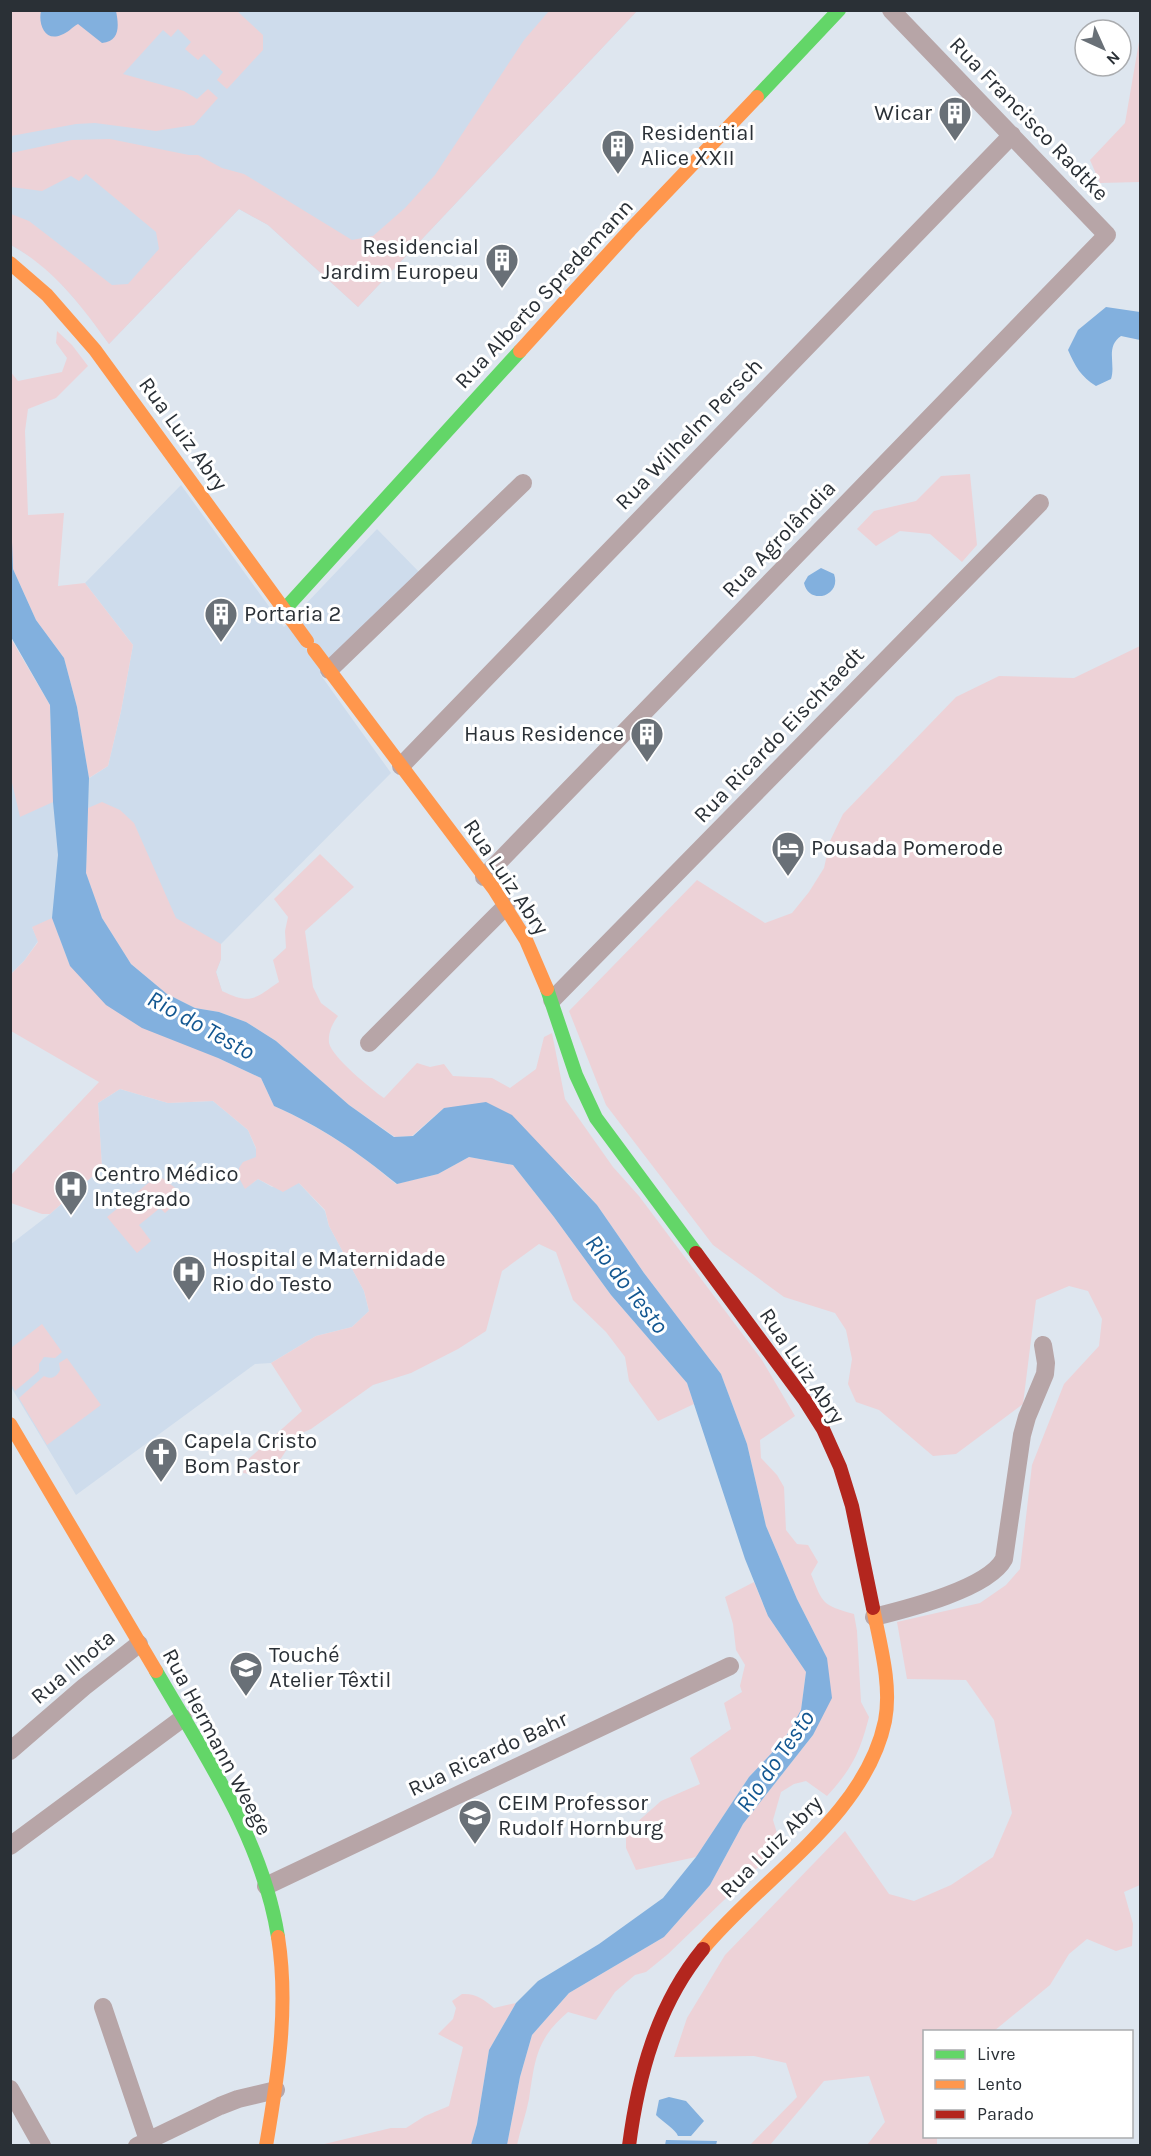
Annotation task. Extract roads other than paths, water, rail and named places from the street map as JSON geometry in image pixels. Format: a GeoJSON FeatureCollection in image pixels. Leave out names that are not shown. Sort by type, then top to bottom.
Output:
{"type":"FeatureCollection","features":[{"type":"Feature","properties":{"kind":"street","name":"Rua Alberto Spredemann"},"geometry":{"type":"LineString","coordinates":[[284,610],[615,246],[839,10]]}},
{"type":"Feature","properties":{"kind":"street","name":"Rua Francisco Radtke"},"geometry":{"type":"LineString","coordinates":[[891,10],[1107,235]]}},
{"type":"Feature","properties":{"kind":"street","name":"Rua Wilhelm Persch"},"geometry":{"type":"LineString","coordinates":[[400,766],[1012,135]]}},
{"type":"Feature","properties":{"kind":"street","name":"Rua Agrolândia"},"geometry":{"type":"LineString","coordinates":[[484,876],[1107,235]]}},
{"type":"Feature","properties":{"kind":"street","name":"Rua Luiz Abry"},"geometry":{"type":"LineString","coordinates":[[10,263],[52,298],[77,326],[152,425],[284,610],[506,906],[526,940],[552,1000],[571,1067],[581,1093],[596,1118],[804,1399],[823,1429],[834,1454],[852,1510],[883,1671],[885,1719],[879,1745],[870,1766],[833,1815],[811,1840],[714,1934],[674,1992],[657,2028],[640,2087],[629,2145]]}},
{"type":"Feature","properties":{"kind":"street"},"geometry":{"type":"LineString","coordinates":[[329,670],[523,483]]}},
{"type":"Feature","properties":{"kind":"street","name":"Rua Ricardo Eischtaedt"},"geometry":{"type":"LineString","coordinates":[[552,1000],[1040,503]]}},
{"type":"Feature","properties":{"kind":"street"},"geometry":{"type":"LineString","coordinates":[[369,1043],[506,906]]}},
{"type":"Feature","properties":{"kind":"street"},"geometry":{"type":"LineString","coordinates":[[874,1617],[930,1602],[994,1572],[1000,1566],[1004,1559],[1018,1458],[1027,1417],[1045,1374],[1043,1345]]}},
{"type":"Feature","properties":{"kind":"street","name":"Rua Hermann Weege"},"geometry":{"type":"LineString","coordinates":[[10,1424],[183,1718],[234,1812],[266,1886],[276,1923],[285,2003],[276,2090],[266,2145]]}},
{"type":"Feature","properties":{"kind":"street","name":"Rua Ilhota"},"geometry":{"type":"LineString","coordinates":[[10,1751],[84,1687],[140,1644]]}},
{"type":"Feature","properties":{"kind":"street","name":"Rua Ricardo Bahr"},"geometry":{"type":"LineString","coordinates":[[266,1886],[730,1666]]}},
{"type":"Feature","properties":{"kind":"street"},"geometry":{"type":"LineString","coordinates":[[10,1846],[183,1718]]}},
{"type":"Feature","properties":{"kind":"street"},"geometry":{"type":"LineString","coordinates":[[103,2007],[143,2143],[238,2099],[276,2090]]}},
{"type":"Feature","properties":{"kind":"street"},"geometry":{"type":"LineString","coordinates":[[10,2089],[42,2145]]}},
{"type":"Feature","properties":{"kind":"water"},"geometry":{"type":"Polygon","coordinates":[[[41,11],[116,11],[117,32],[108,42],[102,43],[78,24],[63,34],[51,36],[42,26],[41,11]]]}},
{"type":"Feature","properties":{"kind":"water"},"geometry":{"type":"Polygon","coordinates":[[[1106,307],[1140,312],[1140,340],[1121,336],[1116,340],[1112,350],[1111,379],[1096,386],[1079,371],[1068,350],[1078,330],[1106,307]]]}},
{"type":"Feature","properties":{"kind":"water","name":"Rio do Testo"},"geometry":{"type":"Polygon","coordinates":[[[11,515],[13,569],[36,620],[64,658],[77,707],[89,778],[86,873],[102,918],[131,964],[167,994],[195,1008],[219,1012],[246,1022],[276,1041],[349,1105],[394,1137],[413,1136],[444,1108],[486,1102],[512,1115],[597,1205],[644,1273],[721,1374],[747,1444],[766,1526],[797,1599],[827,1658],[832,1698],[813,1735],[743,1824],[710,1885],[664,1937],[569,1993],[532,2035],[520,2077],[507,2145],[471,2145],[477,2124],[489,2050],[516,2003],[538,1981],[599,1944],[663,1898],[696,1857],[749,1777],[784,1740],[801,1710],[806,1672],[768,1616],[745,1559],[687,1383],[611,1295],[513,1165],[469,1157],[438,1174],[397,1184],[338,1140],[308,1122],[274,1106],[261,1078],[142,1028],[106,1005],[70,966],[52,918],[58,855],[53,802],[50,705],[11,637],[11,515]]]}},
{"type":"Feature","properties":{"kind":"water"},"geometry":{"type":"Polygon","coordinates":[[[821,568],[834,574],[835,582],[829,593],[818,596],[807,590],[804,583],[808,576],[821,568]]]}},
{"type":"Feature","properties":{"kind":"water"},"geometry":{"type":"Polygon","coordinates":[[[669,2097],[686,2101],[704,2121],[691,2136],[678,2136],[656,2115],[659,2100],[669,2097]]]}},
{"type":"Feature","properties":{"kind":"water"},"geometry":{"type":"Polygon","coordinates":[[[666,2140],[717,2141],[716,2145],[665,2145],[666,2140]]]}},
{"type":"Feature","properties":{"kind":"place","name":"Wicar"},"geometry":{"type":"Point","coordinates":[955,142]}},
{"type":"Feature","properties":{"kind":"place","name":"Residential Alice XXII"},"geometry":{"type":"Point","coordinates":[618,175]}},
{"type":"Feature","properties":{"kind":"place","name":"Residencial Jardim Europeu"},"geometry":{"type":"Point","coordinates":[502,289]}},
{"type":"Feature","properties":{"kind":"place","name":"Portaria 2"},"geometry":{"type":"Point","coordinates":[221,643]}},
{"type":"Feature","properties":{"kind":"place","name":"Haus Residence"},"geometry":{"type":"Point","coordinates":[647,763]}},
{"type":"Feature","properties":{"kind":"place","name":"Pousada Pomerode"},"geometry":{"type":"Point","coordinates":[788,877]}},
{"type":"Feature","properties":{"kind":"place","name":"Centro Médico Integrado"},"geometry":{"type":"Point","coordinates":[71,1216]}},
{"type":"Feature","properties":{"kind":"place","name":"Hospital e Maternidade Rio do Testo"},"geometry":{"type":"Point","coordinates":[189,1301]}},
{"type":"Feature","properties":{"kind":"place","name":"Capela Cristo Bom Pastor"},"geometry":{"type":"Point","coordinates":[161,1483]}},
{"type":"Feature","properties":{"kind":"place","name":"Touché Atelier Têxtil"},"geometry":{"type":"Point","coordinates":[246,1697]}},
{"type":"Feature","properties":{"kind":"place","name":"CEIM Professor Rudolf Hornburg"},"geometry":{"type":"Point","coordinates":[475,1845]}}]}
